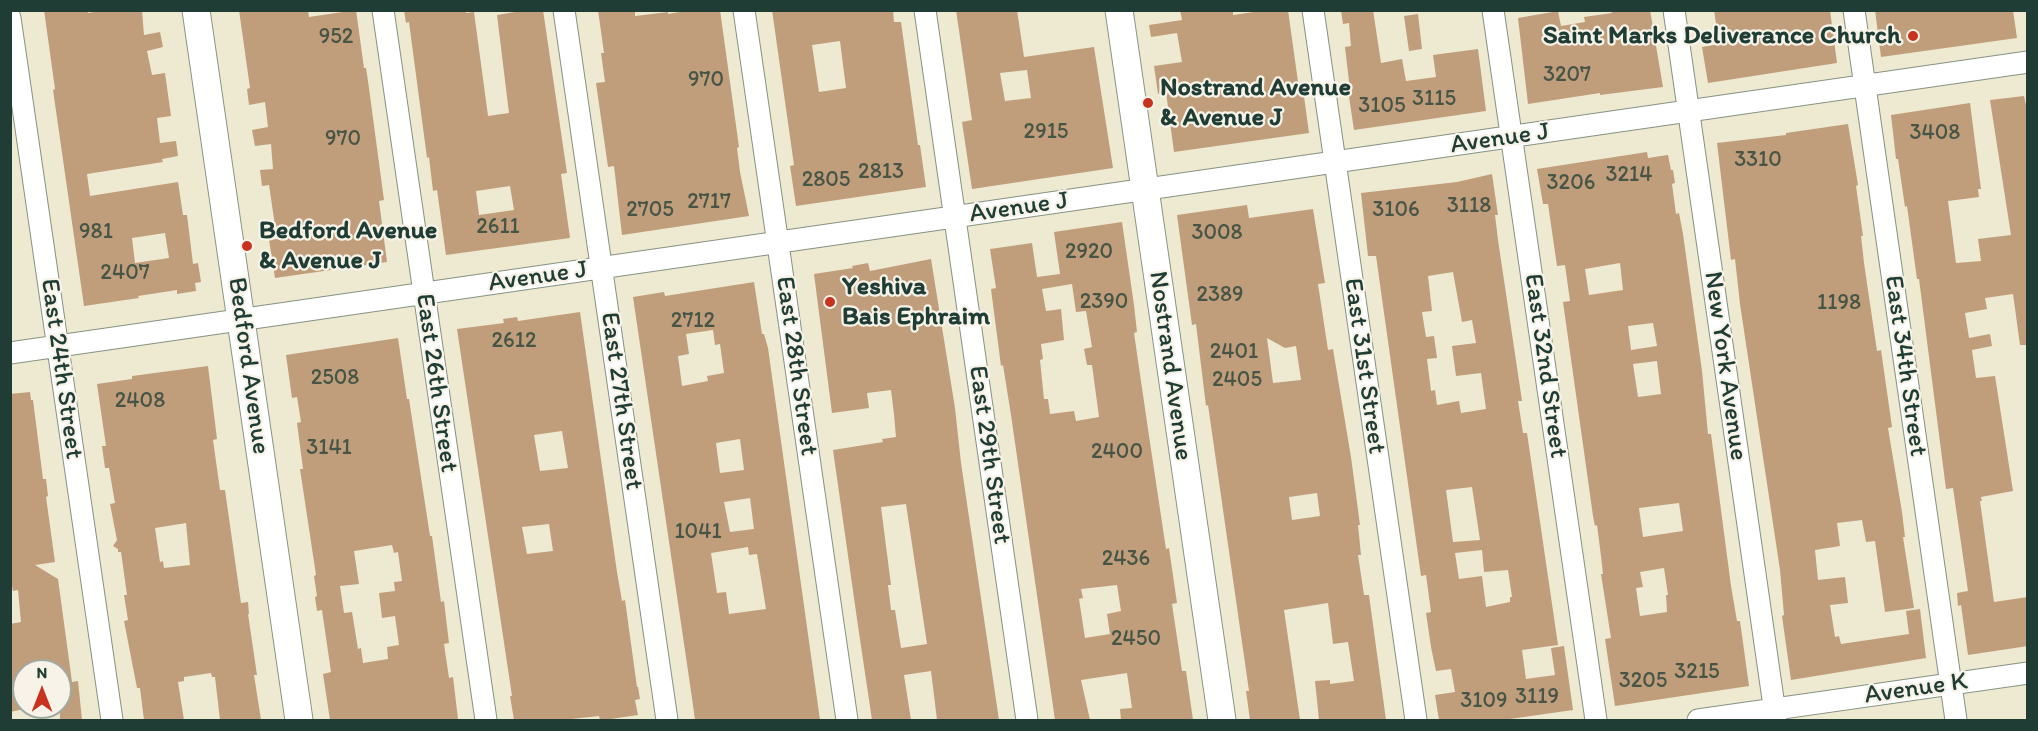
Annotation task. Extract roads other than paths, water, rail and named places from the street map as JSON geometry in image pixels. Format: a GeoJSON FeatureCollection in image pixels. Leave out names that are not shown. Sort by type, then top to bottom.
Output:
{"type":"FeatureCollection","features":[{"type":"Feature","properties":{"kind":"main road","name":"Bedford Avenue"},"geometry":{"type":"LineString","coordinates":[[196,10],[299,720]]}},
{"type":"Feature","properties":{"kind":"main road","name":"Nostrand Avenue"},"geometry":{"type":"LineString","coordinates":[[1119,10],[1222,720]]}},
{"type":"Feature","properties":{"kind":"street","name":"East 26th Street"},"geometry":{"type":"LineString","coordinates":[[383,10],[486,720]]}},
{"type":"Feature","properties":{"kind":"street","name":"East 27th Street"},"geometry":{"type":"LineString","coordinates":[[564,10],[666,720]]}},
{"type":"Feature","properties":{"kind":"street","name":"East 28th Street"},"geometry":{"type":"LineString","coordinates":[[744,10],[847,720]]}},
{"type":"Feature","properties":{"kind":"street","name":"East 29th Street"},"geometry":{"type":"LineString","coordinates":[[925,10],[1027,720]]}},
{"type":"Feature","properties":{"kind":"street","name":"East 31st Street"},"geometry":{"type":"LineString","coordinates":[[1313,10],[1416,720]]}},
{"type":"Feature","properties":{"kind":"street","name":"East 32nd Street"},"geometry":{"type":"LineString","coordinates":[[1493,10],[1596,720]]}},
{"type":"Feature","properties":{"kind":"street","name":"New York Avenue"},"geometry":{"type":"LineString","coordinates":[[1674,10],[1775,715]]}},
{"type":"Feature","properties":{"kind":"street","name":"East 34th Street"},"geometry":{"type":"LineString","coordinates":[[1854,10],[1956,720]]}},
{"type":"Feature","properties":{"kind":"street","name":"East 24th Street"},"geometry":{"type":"LineString","coordinates":[[10,18],[112,720]]}},
{"type":"Feature","properties":{"kind":"street","name":"Avenue J"},"geometry":{"type":"LineString","coordinates":[[10,353],[2028,62]]}},
{"type":"Feature","properties":{"kind":"street","name":"Avenue K"},"geometry":{"type":"LineString","coordinates":[[1698,720],[1775,715],[1950,684],[2028,673]]}},
{"type":"Feature","properties":{"kind":"place","name":"Saint Marks Deliverance Church"},"geometry":{"type":"Point","coordinates":[1913,36]}},
{"type":"Feature","properties":{"kind":"place","name":"Nostrand Avenue & Avenue J"},"geometry":{"type":"Point","coordinates":[1148,103]}},
{"type":"Feature","properties":{"kind":"place","name":"Bedford Avenue & Avenue J"},"geometry":{"type":"Point","coordinates":[247,246]}},
{"type":"Feature","properties":{"kind":"place","name":"Yeshiva Bais Ephraim"},"geometry":{"type":"Point","coordinates":[830,302]}}]}
